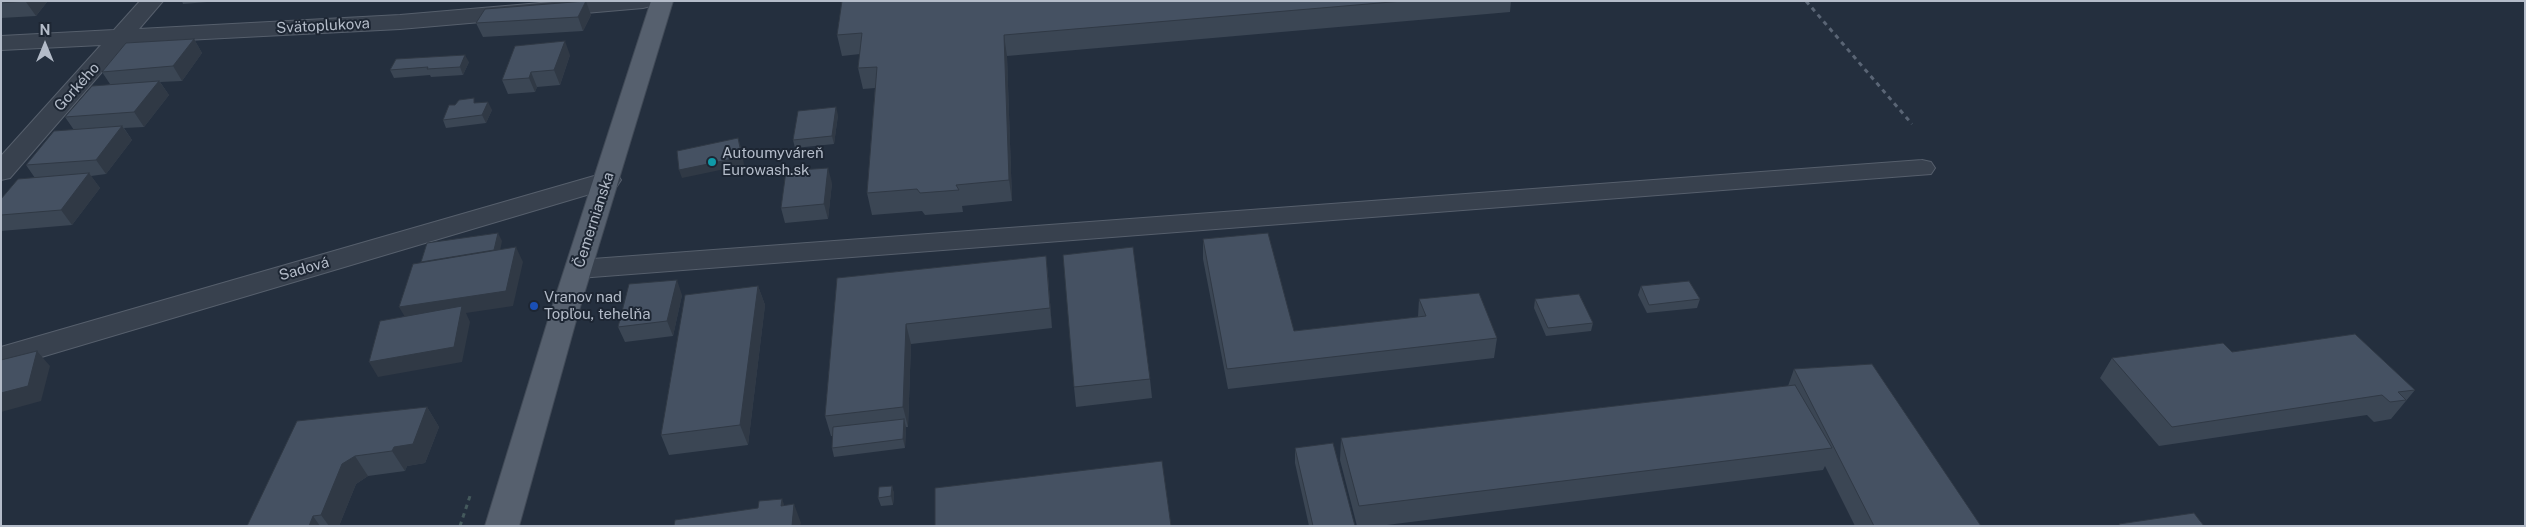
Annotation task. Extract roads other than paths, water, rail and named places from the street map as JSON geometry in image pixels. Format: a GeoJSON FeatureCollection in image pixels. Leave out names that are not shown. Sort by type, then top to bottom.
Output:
{"type":"FeatureCollection","features":[{"type":"Feature","properties":{"kind":"main road","name":"Čemernianska"},"geometry":{"type":"LineString","coordinates":[[502,526],[662,1]]}},
{"type":"Feature","properties":{"kind":"street","name":"Gorkého"},"geometry":{"type":"LineString","coordinates":[[1,172],[152,1]]}},
{"type":"Feature","properties":{"kind":"street","name":"Svätoplukova"},"geometry":{"type":"LineString","coordinates":[[1,44],[400,22],[643,1]]}},
{"type":"Feature","properties":{"kind":"street"},"geometry":{"type":"LineString","coordinates":[[579,269],[1922,168]]}},
{"type":"Feature","properties":{"kind":"street","name":"Sadová"},"geometry":{"type":"LineString","coordinates":[[1,358],[608,180]]}},
{"type":"Feature","properties":{"kind":"railway"},"geometry":{"type":"LineString","coordinates":[[1806,1],[1912,124]]}},
{"type":"Feature","properties":{"kind":"place","name":"Autoumyváreň Eurowash.sk"},"geometry":{"type":"Point","coordinates":[712,162]}},
{"type":"Feature","properties":{"kind":"place","name":"Vranov nad Topľou, tehelňa"},"geometry":{"type":"Point","coordinates":[534,306]}}]}
